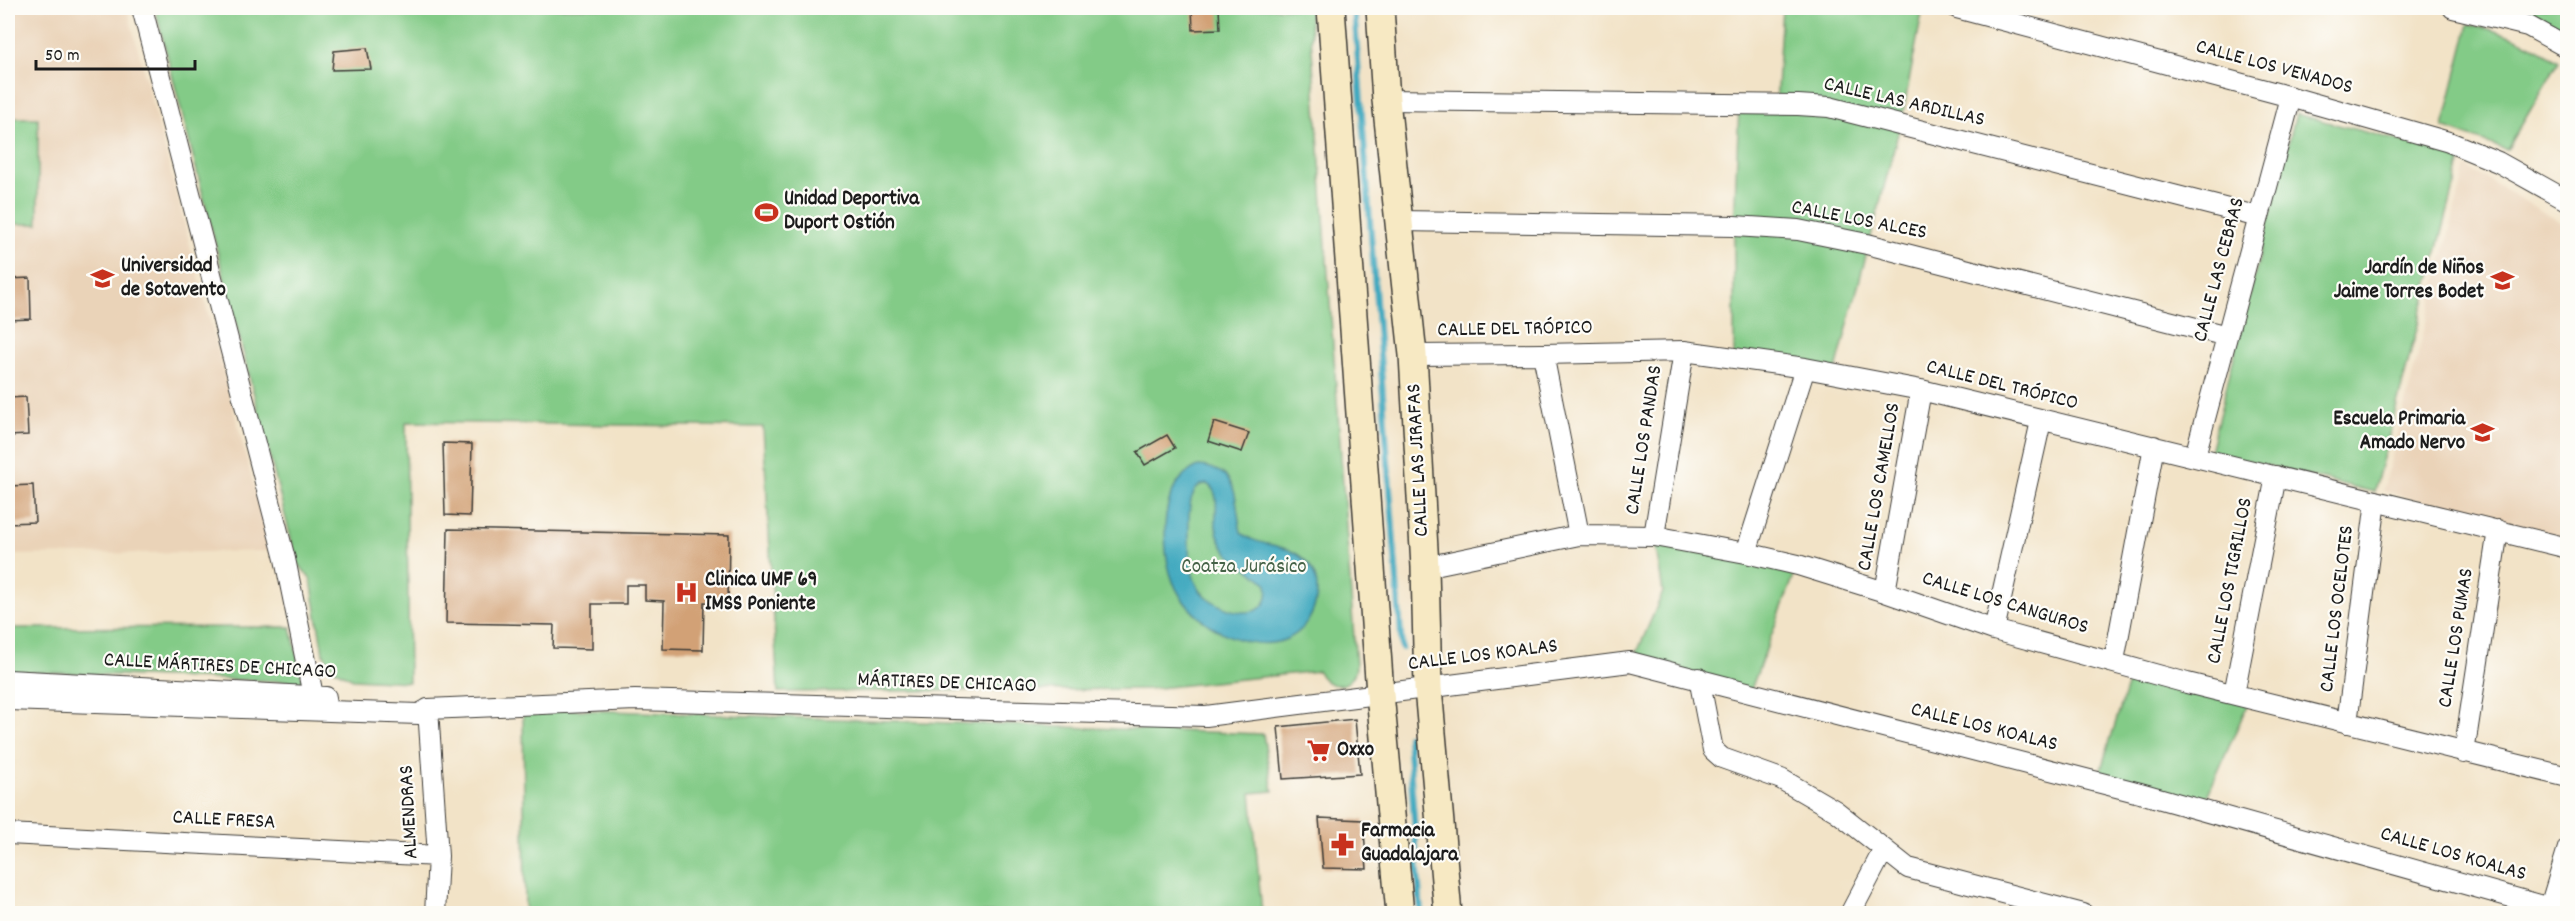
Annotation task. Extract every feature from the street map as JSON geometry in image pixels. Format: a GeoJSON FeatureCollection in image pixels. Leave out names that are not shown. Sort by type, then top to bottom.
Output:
{"type":"FeatureCollection","features":[{"type":"Feature","properties":{"kind":"main road"},"geometry":{"type":"LineString","coordinates":[[1330,8],[1380,693],[1400,914]]}},
{"type":"Feature","properties":{"kind":"main road","name":"CALLE LAS JIRAFAS"},"geometry":{"type":"LineString","coordinates":[[1380,8],[1386,100],[1413,355],[1425,567],[1428,688],[1448,914]]}},
{"type":"Feature","properties":{"kind":"street"},"geometry":{"type":"LineString","coordinates":[[142,8],[285,559],[315,703]]}},
{"type":"Feature","properties":{"kind":"street","name":"CALLE LOS VENADOS"},"geometry":{"type":"LineString","coordinates":[[1957,8],[2449,142],[2498,162],[2568,201]]}},
{"type":"Feature","properties":{"kind":"street"},"geometry":{"type":"LineString","coordinates":[[2453,8],[2528,26],[2568,48]]}},
{"type":"Feature","properties":{"kind":"street","name":"CALLE LAS CEBRAS"},"geometry":{"type":"LineString","coordinates":[[2195,456],[2290,97]]}},
{"type":"Feature","properties":{"kind":"street","name":"CALLE LAS ARDILLAS"},"geometry":{"type":"LineString","coordinates":[[1386,100],[1829,107],[2259,217]]}},
{"type":"Feature","properties":{"kind":"street","name":"CALLE LOS ALCES"},"geometry":{"type":"LineString","coordinates":[[1400,221],[1722,226],[1798,230],[1867,244],[2227,336]]}},
{"type":"Feature","properties":{"kind":"street","name":"CALLE DEL TRÓPICO"},"geometry":{"type":"LineString","coordinates":[[1413,355],[1684,351],[1805,368],[1921,390],[2568,548]]}},
{"type":"Feature","properties":{"kind":"street","name":"CALLE LOS PANDAS"},"geometry":{"type":"LineString","coordinates":[[1653,536],[1684,351]]}},
{"type":"Feature","properties":{"kind":"street"},"geometry":{"type":"LineString","coordinates":[[1544,354],[1579,535]]}},
{"type":"Feature","properties":{"kind":"street"},"geometry":{"type":"LineString","coordinates":[[1746,553],[1805,368]]}},
{"type":"Feature","properties":{"kind":"street","name":"CALLE LOS CAMELLOS"},"geometry":{"type":"LineString","coordinates":[[1885,592],[1921,390]]}},
{"type":"Feature","properties":{"kind":"street"},"geometry":{"type":"LineString","coordinates":[[1994,630],[2041,421]]}},
{"type":"Feature","properties":{"kind":"street"},"geometry":{"type":"LineString","coordinates":[[2114,661],[2154,446]]}},
{"type":"Feature","properties":{"kind":"street","name":"CALLE LOS TIGRILLOS"},"geometry":{"type":"LineString","coordinates":[[2234,694],[2276,476]]}},
{"type":"Feature","properties":{"kind":"street","name":"CALLE LOS OCELOTES"},"geometry":{"type":"LineString","coordinates":[[2347,723],[2376,501]]}},
{"type":"Feature","properties":{"kind":"street","name":"CALLE LOS PUMAS"},"geometry":{"type":"LineString","coordinates":[[2464,753],[2498,530]]}},
{"type":"Feature","properties":{"kind":"street","name":"CALLE LOS CANGUROS"},"geometry":{"type":"LineString","coordinates":[[1425,567],[1579,535],[1653,536],[1746,553],[1798,565],[1885,592],[1994,630],[2464,753],[2568,777]]}},
{"type":"Feature","properties":{"kind":"street","name":"CALLE LOS KOALAS"},"geometry":{"type":"LineString","coordinates":[[1380,693],[1630,662],[2140,793],[2559,910]]}},
{"type":"Feature","properties":{"kind":"street"},"geometry":{"type":"LineString","coordinates":[[1699,678],[1713,750],[1722,758],[1781,779],[1836,811],[1908,868],[2083,914]]}},
{"type":"Feature","properties":{"kind":"street","name":"CALLE MÁRTIRES DE CHICAGO"},"geometry":{"type":"LineString","coordinates":[[8,680],[315,703],[419,714],[428,709],[512,706]]}},
{"type":"Feature","properties":{"kind":"street","name":"MÁRTIRES DE CHICAGO"},"geometry":{"type":"LineString","coordinates":[[512,706],[635,700],[1206,716],[1380,693]]}},
{"type":"Feature","properties":{"kind":"street","name":"CALLE MÁRTIRES DE CHICAGO"},"geometry":{"type":"LineString","coordinates":[[8,700],[315,703]]}},
{"type":"Feature","properties":{"kind":"street","name":"ALMENDRAS"},"geometry":{"type":"LineString","coordinates":[[428,709],[438,856],[435,914]]}},
{"type":"Feature","properties":{"kind":"street","name":"CALLE FRESA"},"geometry":{"type":"LineString","coordinates":[[8,834],[438,856]]}},
{"type":"Feature","properties":{"kind":"street"},"geometry":{"type":"LineString","coordinates":[[2559,910],[2568,848]]}},
{"type":"Feature","properties":{"kind":"street"},"geometry":{"type":"LineString","coordinates":[[1850,914],[1884,849]]}},
{"type":"Feature","properties":{"kind":"shaded area","name":"Universidad de Sotavento"},"geometry":{"type":"Polygon","coordinates":[[[8,8],[127,8],[271,551],[8,555],[8,8]]]}},
{"type":"Feature","properties":{"kind":"shaded area"},"geometry":{"type":"Polygon","coordinates":[[[2466,167],[2567,226],[2567,538],[2383,491],[2466,167]]]}},
{"type":"Feature","properties":{"kind":"green space","name":"Unidad Deportiva Duport Ostión"},"geometry":{"type":"Polygon","coordinates":[[[155,8],[1309,8],[1356,666],[1354,674],[1350,680],[1340,685],[1327,682],[1318,671],[1149,689],[778,692],[763,427],[406,422],[409,682],[353,679],[335,670],[323,653],[311,580],[297,562],[155,8]]]}},
{"type":"Feature","properties":{"kind":"green space"},"geometry":{"type":"Polygon","coordinates":[[[1782,8],[1923,8],[1902,118],[1835,374],[1734,358],[1734,226],[1739,106],[1776,105],[1782,8]]]}},
{"type":"Feature","properties":{"kind":"green space"},"geometry":{"type":"Polygon","coordinates":[[[2509,8],[2567,8],[2567,38],[2509,8]]]}},
{"type":"Feature","properties":{"kind":"green space"},"geometry":{"type":"Polygon","coordinates":[[[2469,24],[2516,38],[2559,61],[2507,150],[2443,127],[2469,24]]]}},
{"type":"Feature","properties":{"kind":"green space"},"geometry":{"type":"Polygon","coordinates":[[[2296,114],[2462,157],[2374,492],[2210,451],[2296,114]]]}},
{"type":"Feature","properties":{"kind":"green space"},"geometry":{"type":"Polygon","coordinates":[[[8,118],[38,118],[38,224],[8,224],[8,118]]]}},
{"type":"Feature","properties":{"kind":"green space"},"geometry":{"type":"Polygon","coordinates":[[[1654,536],[1798,565],[1750,692],[1633,662],[1663,592],[1654,536]]]}},
{"type":"Feature","properties":{"kind":"green space"},"geometry":{"type":"Polygon","coordinates":[[[291,627],[303,682],[8,671],[8,628],[291,627]]]}},
{"type":"Feature","properties":{"kind":"green space"},"geometry":{"type":"Polygon","coordinates":[[[2133,667],[2250,699],[2201,810],[2097,782],[2133,667]]]}},
{"type":"Feature","properties":{"kind":"green space"},"geometry":{"type":"Polygon","coordinates":[[[523,708],[1263,734],[1273,791],[1251,793],[1262,913],[525,913],[523,708]]]}},
{"type":"Feature","properties":{"kind":"water"},"geometry":{"type":"Polygon","coordinates":[[[1198,466],[1212,468],[1222,473],[1229,480],[1236,497],[1241,532],[1256,541],[1293,552],[1301,557],[1312,570],[1317,586],[1314,608],[1303,627],[1288,639],[1269,643],[1249,642],[1229,636],[1193,612],[1176,589],[1166,554],[1167,508],[1177,483],[1198,466]],[[1207,484],[1200,485],[1191,499],[1189,543],[1192,573],[1205,596],[1216,603],[1240,612],[1252,611],[1261,607],[1267,598],[1267,584],[1236,561],[1224,547],[1216,527],[1216,498],[1212,488],[1207,484]]]}},
{"type":"Feature","properties":{"kind":"building"},"geometry":{"type":"Polygon","coordinates":[[[1192,8],[1219,8],[1220,29],[1193,30],[1192,8]]]}},
{"type":"Feature","properties":{"kind":"building"},"geometry":{"type":"Polygon","coordinates":[[[367,48],[371,69],[332,70],[334,51],[367,48]]]}},
{"type":"Feature","properties":{"kind":"building"},"geometry":{"type":"Polygon","coordinates":[[[30,278],[31,319],[8,320],[8,279],[30,278]]]}},
{"type":"Feature","properties":{"kind":"building"},"geometry":{"type":"Polygon","coordinates":[[[26,397],[28,435],[8,436],[8,398],[26,397]]]}},
{"type":"Feature","properties":{"kind":"building"},"geometry":{"type":"Polygon","coordinates":[[[1214,422],[1249,433],[1242,452],[1208,441],[1214,422]]]}},
{"type":"Feature","properties":{"kind":"building"},"geometry":{"type":"Polygon","coordinates":[[[1167,435],[1175,448],[1145,465],[1137,452],[1167,435]]]}},
{"type":"Feature","properties":{"kind":"building"},"geometry":{"type":"Polygon","coordinates":[[[443,443],[472,444],[470,516],[445,515],[443,443]]]}},
{"type":"Feature","properties":{"kind":"building"},"geometry":{"type":"Polygon","coordinates":[[[33,485],[35,522],[8,523],[8,486],[33,485]]]}},
{"type":"Feature","properties":{"kind":"building","name":"Clinica UMF 69 IMSS Poniente"},"geometry":{"type":"Polygon","coordinates":[[[448,529],[729,535],[728,603],[704,602],[703,650],[663,649],[664,601],[645,600],[645,585],[626,585],[626,604],[592,604],[592,649],[553,648],[554,625],[446,623],[448,529]]]}},
{"type":"Feature","properties":{"kind":"building","name":"Oxxo"},"geometry":{"type":"Polygon","coordinates":[[[1355,719],[1360,774],[1283,779],[1278,727],[1355,719]]]}},
{"type":"Feature","properties":{"kind":"building","name":"Farmacia Guadalajara"},"geometry":{"type":"Polygon","coordinates":[[[1319,818],[1363,820],[1367,869],[1323,868],[1319,818]]]}},
{"type":"Feature","properties":{"kind":"waterway"},"geometry":{"type":"LineString","coordinates":[[1354,8],[1402,648]]}},
{"type":"Feature","properties":{"kind":"waterway"},"geometry":{"type":"LineString","coordinates":[[1408,736],[1421,914]]}},
{"type":"Feature","properties":{"kind":"place","name":"Unidad Deportiva Duport Ostión"},"geometry":{"type":"Point","coordinates":[766,212]}},
{"type":"Feature","properties":{"kind":"place","name":"Universidad de Sotavento"},"geometry":{"type":"Point","coordinates":[103,279]}},
{"type":"Feature","properties":{"kind":"place","name":"Jardín de Niños Jaime Torres Bodet"},"geometry":{"type":"Point","coordinates":[2502,281]}},
{"type":"Feature","properties":{"kind":"place","name":"Escuela Primaria Amado Nervo"},"geometry":{"type":"Point","coordinates":[2483,432]}},
{"type":"Feature","properties":{"kind":"place","name":"Clinica UMF 69 IMSS Poniente"},"geometry":{"type":"Point","coordinates":[687,593]}},
{"type":"Feature","properties":{"kind":"place","name":"Oxxo"},"geometry":{"type":"Point","coordinates":[1319,751]}},
{"type":"Feature","properties":{"kind":"place","name":"Farmacia Guadalajara"},"geometry":{"type":"Point","coordinates":[1343,844]}},
{"type":"Feature","properties":{"kind":"park label","name":"Coatza Jurásico"},"geometry":{"type":"Point","coordinates":[1244,568]}}]}
